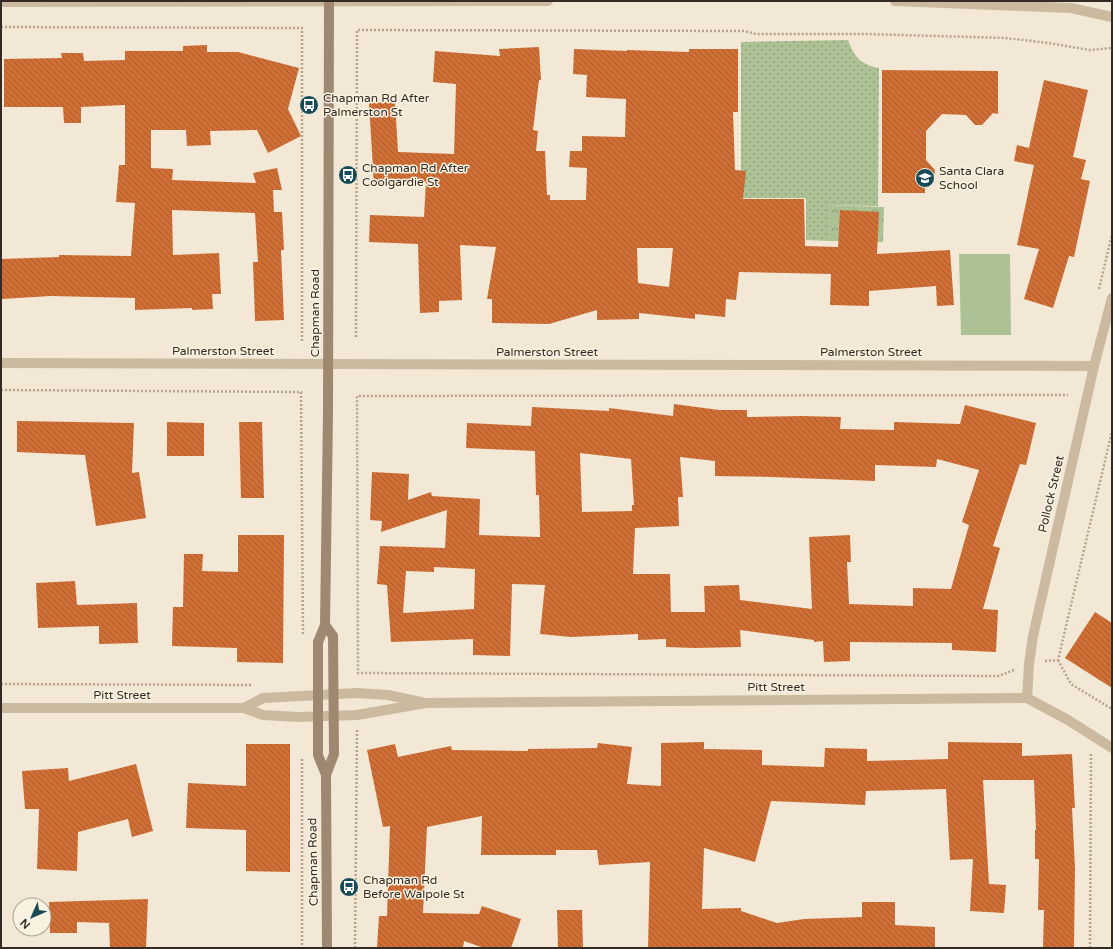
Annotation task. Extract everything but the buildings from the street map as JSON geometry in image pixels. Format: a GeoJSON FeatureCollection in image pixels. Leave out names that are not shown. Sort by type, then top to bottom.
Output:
{"type":"FeatureCollection","features":[{"type":"Feature","properties":{"kind":"main road","name":"Chapman Road"},"geometry":{"type":"LineString","coordinates":[[326,775],[318,755],[318,642],[325,625],[328,364],[329,1]]}},
{"type":"Feature","properties":{"kind":"main road","name":"Chapman Road"},"geometry":{"type":"LineString","coordinates":[[325,625],[333,636],[334,694],[334,754],[326,775],[327,948]]}},
{"type":"Feature","properties":{"kind":"street"},"geometry":{"type":"LineString","coordinates":[[1,2],[548,1]]}},
{"type":"Feature","properties":{"kind":"street"},"geometry":{"type":"LineString","coordinates":[[895,1],[1071,8],[1112,17]]}},
{"type":"Feature","properties":{"kind":"street","name":"Pollock Street"},"geometry":{"type":"LineString","coordinates":[[1027,698],[1029,664],[1033,636],[1094,366],[1112,298]]}},
{"type":"Feature","properties":{"kind":"street","name":"Palmerston Street"},"geometry":{"type":"LineString","coordinates":[[1,363],[1094,366]]}},
{"type":"Feature","properties":{"kind":"street","name":"Pitt Street"},"geometry":{"type":"LineString","coordinates":[[244,708],[262,698],[357,693],[388,695],[426,703]]}},
{"type":"Feature","properties":{"kind":"street","name":"Pitt Street"},"geometry":{"type":"LineString","coordinates":[[1,708],[244,708],[263,715],[334,716],[357,715],[426,703],[1027,698],[1068,720],[1112,748]]}},
{"type":"Feature","properties":{"kind":"path"},"geometry":{"type":"LineString","coordinates":[[1,27],[302,28],[302,343]]}},
{"type":"Feature","properties":{"kind":"path"},"geometry":{"type":"LineString","coordinates":[[356,337],[357,30],[744,31],[756,34],[866,34],[1006,38],[1061,44],[1090,50],[1112,48]]}},
{"type":"Feature","properties":{"kind":"path"},"geometry":{"type":"LineString","coordinates":[[1,390],[301,392],[303,641]]}},
{"type":"Feature","properties":{"kind":"path"},"geometry":{"type":"LineString","coordinates":[[1058,660],[1029,664],[999,676],[358,673],[357,396],[1068,395]]}},
{"type":"Feature","properties":{"kind":"path"},"geometry":{"type":"LineString","coordinates":[[1112,431],[1058,660],[1071,684],[1112,709]]}},
{"type":"Feature","properties":{"kind":"path"},"geometry":{"type":"LineString","coordinates":[[1,684],[258,685]]}},
{"type":"Feature","properties":{"kind":"path"},"geometry":{"type":"LineString","coordinates":[[355,948],[357,725]]}},
{"type":"Feature","properties":{"kind":"path"},"geometry":{"type":"LineString","coordinates":[[1090,948],[1091,734]]}},
{"type":"Feature","properties":{"kind":"path"},"geometry":{"type":"LineString","coordinates":[[302,754],[302,948]]}},
{"type":"Feature","properties":{"kind":"green space"},"geometry":{"type":"Polygon","coordinates":[[[848,40],[859,59],[867,64],[879,68],[878,206],[829,205],[829,241],[806,240],[806,198],[741,198],[741,42],[848,40]]]}},
{"type":"Feature","properties":{"kind":"green space"},"geometry":{"type":"Polygon","coordinates":[[[829,205],[884,207],[883,242],[829,241],[829,205]]]}},
{"type":"Feature","properties":{"kind":"green space"},"geometry":{"type":"Polygon","coordinates":[[[959,254],[1010,254],[1011,335],[961,335],[959,254]]]}},
{"type":"Feature","properties":{"kind":"place","name":"Chapman Rd After Palmerston St"},"geometry":{"type":"Point","coordinates":[309,105]}},
{"type":"Feature","properties":{"kind":"place","name":"Chapman Rd After Coolgardie St"},"geometry":{"type":"Point","coordinates":[348,175]}},
{"type":"Feature","properties":{"kind":"place","name":"Santa Clara School"},"geometry":{"type":"Point","coordinates":[925,178]}},
{"type":"Feature","properties":{"kind":"place","name":"Chapman Rd Before Walpole St"},"geometry":{"type":"Point","coordinates":[349,887]}}]}
